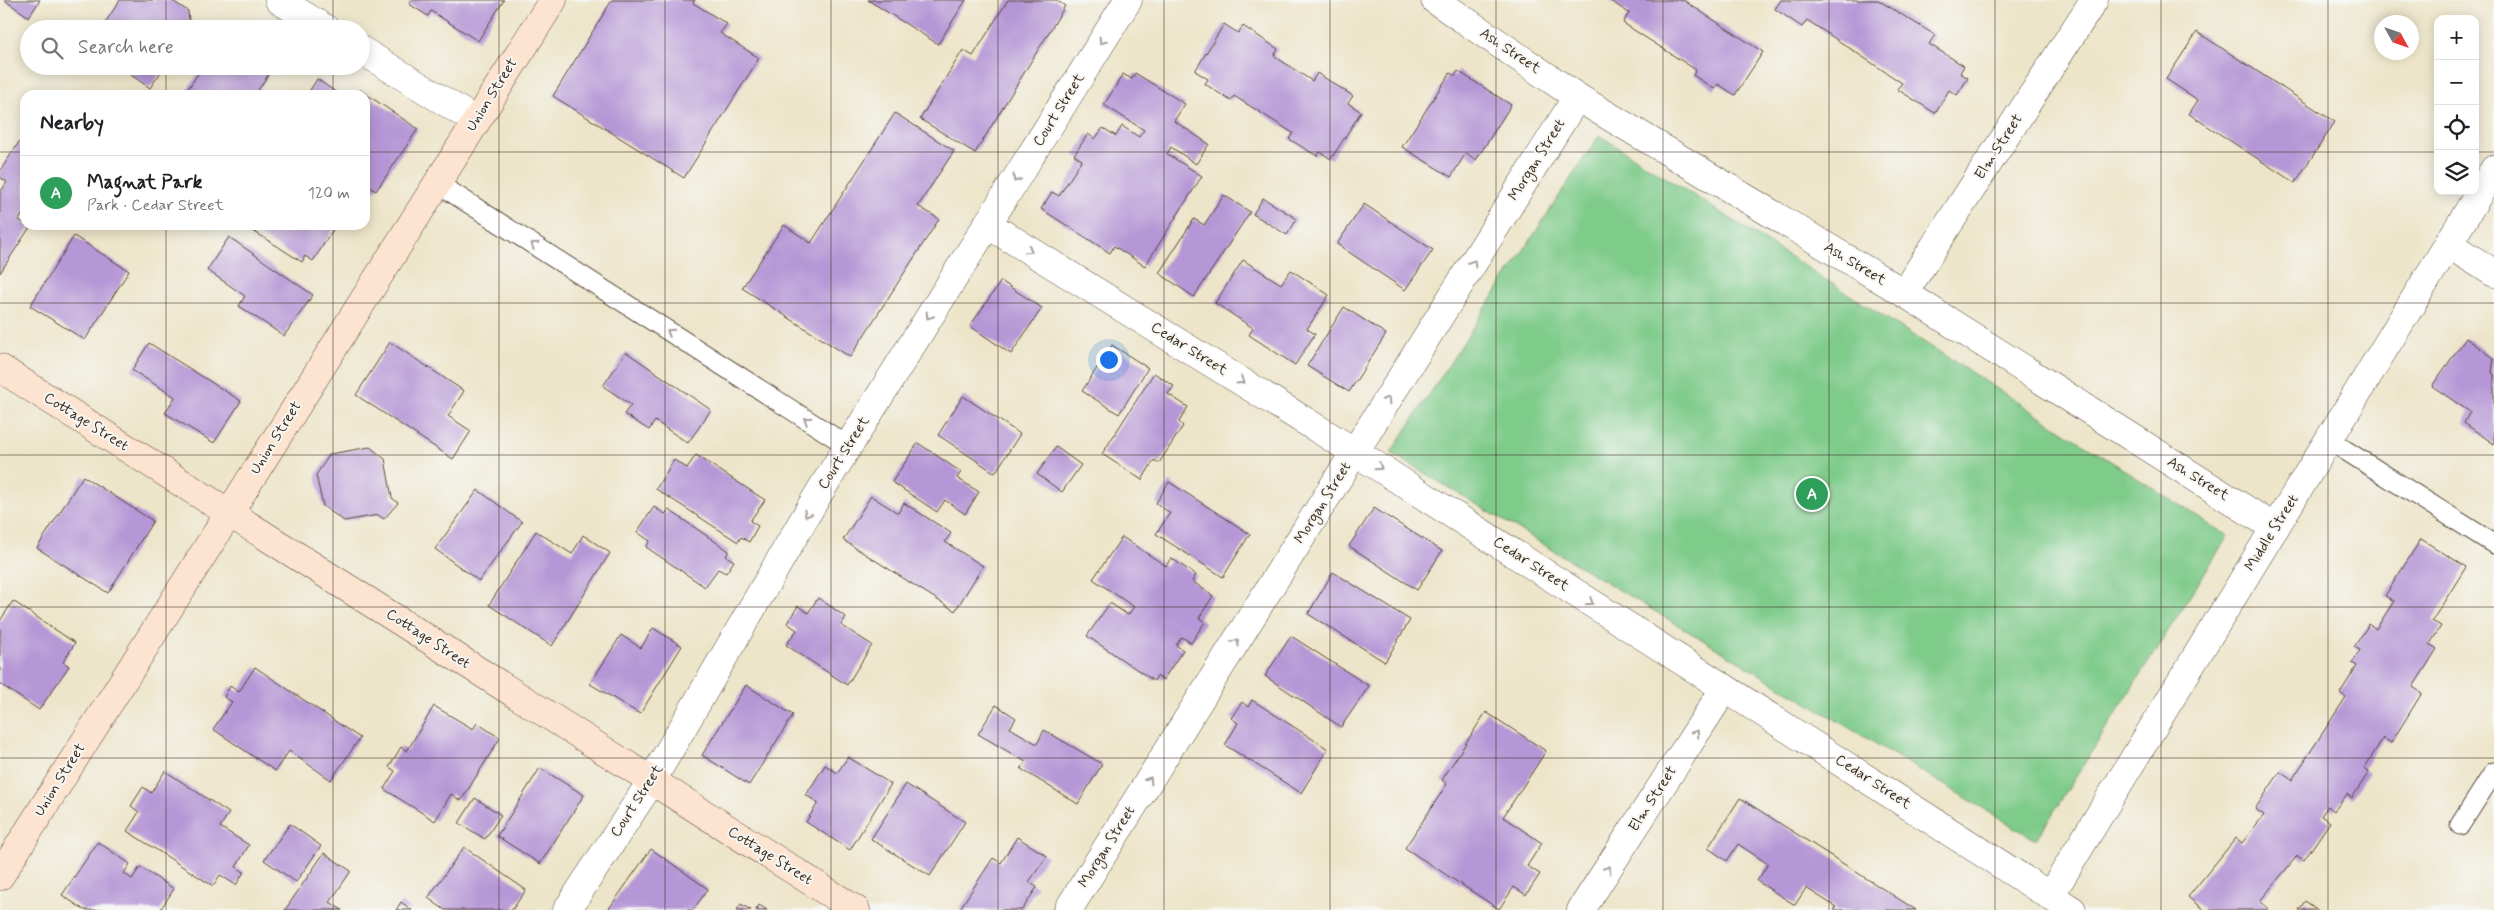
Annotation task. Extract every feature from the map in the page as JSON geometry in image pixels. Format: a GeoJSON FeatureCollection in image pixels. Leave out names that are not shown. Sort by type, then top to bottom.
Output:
{"type":"FeatureCollection","features":[{"type":"Feature","properties":{"kind":"main road","name":"Union Street"},"geometry":{"type":"LineString","coordinates":[[0,876],[553,0]]}},
{"type":"Feature","properties":{"kind":"main road","name":"Cottage Street"},"geometry":{"type":"LineString","coordinates":[[0,368],[230,511],[651,782],[856,910]]}},
{"type":"Feature","properties":{"kind":"street"},"geometry":{"type":"LineString","coordinates":[[279,0],[311,20]]}},
{"type":"Feature","properties":{"kind":"street","name":"Court Street"},"geometry":{"type":"LineString","coordinates":[[567,910],[651,782],[848,446],[1128,0]]}},
{"type":"Feature","properties":{"kind":"street","name":"Ash Street"},"geometry":{"type":"LineString","coordinates":[[1435,0],[1577,97],[1904,293],[2275,528]]}},
{"type":"Feature","properties":{"kind":"street","name":"Elm Street"},"geometry":{"type":"LineString","coordinates":[[1904,293],[2094,0]]}},
{"type":"Feature","properties":{"kind":"street"},"geometry":{"type":"LineString","coordinates":[[370,56],[476,121]]}},
{"type":"Feature","properties":{"kind":"street","name":"Morgan Street"},"geometry":{"type":"LineString","coordinates":[[1068,910],[1577,97]]}},
{"type":"Feature","properties":{"kind":"street","name":"Middle Street"},"geometry":{"type":"LineString","coordinates":[[2061,903],[2275,528],[2494,169]]}},
{"type":"Feature","properties":{"kind":"street","name":"Cedar Street"},"geometry":{"type":"LineString","coordinates":[[987,224],[1355,452],[2061,903]]}},
{"type":"Feature","properties":{"kind":"street"},"geometry":{"type":"LineString","coordinates":[[2448,244],[2494,273]]}},
{"type":"Feature","properties":{"kind":"street","name":"Elm Street"},"geometry":{"type":"LineString","coordinates":[[1581,910],[1725,688]]}},
{"type":"Feature","properties":{"kind":"lane"},"geometry":{"type":"LineString","coordinates":[[437,183],[848,446]]}},
{"type":"Feature","properties":{"kind":"lane"},"geometry":{"type":"LineString","coordinates":[[2329,440],[2494,544]]}},
{"type":"Feature","properties":{"kind":"lane"},"geometry":{"type":"LineString","coordinates":[[2460,825],[2494,772]]}},
{"type":"Feature","properties":{"kind":"green space"},"geometry":{"type":"Polygon","coordinates":[[[1599,135],[2228,536],[2036,840],[1391,453],[1599,135]]]}},
{"type":"Feature","properties":{"kind":"building"},"geometry":{"type":"Polygon","coordinates":[[[4,0],[40,0],[29,17],[4,0]]]}},
{"type":"Feature","properties":{"kind":"building"},"geometry":{"type":"Polygon","coordinates":[[[120,0],[171,0],[188,11],[189,20],[107,20],[120,0]]]}},
{"type":"Feature","properties":{"kind":"building"},"geometry":{"type":"Polygon","coordinates":[[[412,0],[504,0],[478,41],[431,11],[428,16],[409,4],[412,0]]]}},
{"type":"Feature","properties":{"kind":"building"},"geometry":{"type":"Polygon","coordinates":[[[612,0],[695,0],[693,3],[727,24],[720,33],[759,58],[684,178],[553,96],[612,0]]]}},
{"type":"Feature","properties":{"kind":"building"},"geometry":{"type":"Polygon","coordinates":[[[868,0],[966,0],[938,44],[868,0]]]}},
{"type":"Feature","properties":{"kind":"building"},"geometry":{"type":"Polygon","coordinates":[[[1008,0],[1056,0],[1065,6],[975,153],[920,119],[963,50],[973,56],[1008,0]]]}},
{"type":"Feature","properties":{"kind":"building"},"geometry":{"type":"Polygon","coordinates":[[[1609,0],[1683,0],[1763,52],[1735,95],[1718,84],[1714,89],[1693,75],[1696,70],[1623,23],[1629,13],[1609,0]]]}},
{"type":"Feature","properties":{"kind":"building"},"geometry":{"type":"Polygon","coordinates":[[[1781,0],[1878,0],[1935,35],[1929,44],[1964,66],[1960,73],[1968,78],[1957,95],[1949,90],[1935,113],[1897,89],[1902,83],[1807,20],[1802,27],[1775,9],[1781,0]]]}},
{"type":"Feature","properties":{"kind":"building"},"geometry":{"type":"Polygon","coordinates":[[[1224,24],[1238,33],[1243,26],[1278,49],[1274,56],[1312,81],[1317,73],[1353,96],[1348,103],[1361,112],[1331,159],[1320,152],[1317,156],[1289,139],[1293,133],[1234,96],[1231,101],[1205,84],[1208,79],[1195,71],[1224,24]]]}},
{"type":"Feature","properties":{"kind":"building"},"geometry":{"type":"Polygon","coordinates":[[[2197,32],[2335,122],[2295,183],[2189,114],[2198,100],[2166,79],[2197,32]]]}},
{"type":"Feature","properties":{"kind":"building"},"geometry":{"type":"Polygon","coordinates":[[[1458,71],[1511,105],[1476,160],[1466,153],[1451,177],[1402,147],[1450,73],[1455,76],[1458,71]]]}},
{"type":"Feature","properties":{"kind":"building"},"geometry":{"type":"Polygon","coordinates":[[[1135,73],[1185,104],[1174,121],[1209,144],[1196,164],[1171,147],[1167,154],[1202,176],[1145,266],[1114,246],[1110,253],[1041,209],[1052,192],[1059,196],[1082,160],[1074,155],[1088,134],[1095,139],[1103,128],[1116,136],[1122,126],[1139,137],[1144,130],[1104,105],[1123,74],[1132,79],[1135,73]]]}},
{"type":"Feature","properties":{"kind":"building"},"geometry":{"type":"Polygon","coordinates":[[[131,75],[159,75],[150,88],[131,75]]]}},
{"type":"Feature","properties":{"kind":"building"},"geometry":{"type":"Polygon","coordinates":[[[197,75],[268,75],[258,90],[187,90],[197,75]]]}},
{"type":"Feature","properties":{"kind":"building"},"geometry":{"type":"Polygon","coordinates":[[[317,79],[333,90],[310,90],[317,79]]]}},
{"type":"Feature","properties":{"kind":"building"},"geometry":{"type":"Polygon","coordinates":[[[370,97],[418,129],[376,191],[370,187],[370,97]]]}},
{"type":"Feature","properties":{"kind":"building"},"geometry":{"type":"Polygon","coordinates":[[[895,113],[954,151],[918,206],[939,219],[850,357],[742,288],[784,225],[811,243],[895,113]]]}},
{"type":"Feature","properties":{"kind":"building"},"geometry":{"type":"Polygon","coordinates":[[[20,143],[19,220],[20,230],[28,230],[0,273],[0,193],[7,182],[0,177],[0,171],[20,143]]]}},
{"type":"Feature","properties":{"kind":"building"},"geometry":{"type":"Polygon","coordinates":[[[1224,195],[1250,212],[1194,297],[1159,273],[1194,219],[1204,225],[1224,195]]]}},
{"type":"Feature","properties":{"kind":"building"},"geometry":{"type":"Polygon","coordinates":[[[1263,198],[1297,219],[1287,235],[1253,214],[1263,198]]]}},
{"type":"Feature","properties":{"kind":"building"},"geometry":{"type":"Polygon","coordinates":[[[1364,204],[1433,250],[1405,290],[1337,244],[1364,204]]]}},
{"type":"Feature","properties":{"kind":"building"},"geometry":{"type":"Polygon","coordinates":[[[252,230],[333,230],[313,261],[305,256],[302,262],[252,230]]]}},
{"type":"Feature","properties":{"kind":"building"},"geometry":{"type":"Polygon","coordinates":[[[74,236],[129,271],[85,340],[30,306],[74,236]]]}},
{"type":"Feature","properties":{"kind":"building"},"geometry":{"type":"Polygon","coordinates":[[[229,237],[313,295],[284,336],[239,306],[245,296],[207,270],[229,237]]]}},
{"type":"Feature","properties":{"kind":"building"},"geometry":{"type":"Polygon","coordinates":[[[1243,260],[1281,284],[1291,270],[1329,295],[1307,329],[1315,334],[1295,365],[1249,335],[1253,328],[1215,303],[1243,260]]]}},
{"type":"Feature","properties":{"kind":"building"},"geometry":{"type":"Polygon","coordinates":[[[1001,281],[1042,308],[1011,354],[970,326],[1001,281]]]}},
{"type":"Feature","properties":{"kind":"building"},"geometry":{"type":"Polygon","coordinates":[[[1344,307],[1386,334],[1349,392],[1307,366],[1344,307]]]}},
{"type":"Feature","properties":{"kind":"building"},"geometry":{"type":"Polygon","coordinates":[[[2466,338],[2494,358],[2492,373],[2494,374],[2494,444],[2464,423],[2470,412],[2432,386],[2466,338]]]}},
{"type":"Feature","properties":{"kind":"building"},"geometry":{"type":"Polygon","coordinates":[[[390,342],[464,391],[448,416],[471,431],[453,459],[356,395],[390,342]]]}},
{"type":"Feature","properties":{"kind":"building"},"geometry":{"type":"Polygon","coordinates":[[[149,343],[241,401],[214,443],[165,413],[175,397],[132,370],[149,343]]]}},
{"type":"Feature","properties":{"kind":"building"},"geometry":{"type":"Polygon","coordinates":[[[1112,345],[1148,368],[1119,414],[1082,391],[1112,345]]]}},
{"type":"Feature","properties":{"kind":"building"},"geometry":{"type":"Polygon","coordinates":[[[626,352],[711,410],[688,443],[655,421],[649,430],[624,414],[631,405],[603,386],[626,352]]]}},
{"type":"Feature","properties":{"kind":"building"},"geometry":{"type":"Polygon","coordinates":[[[1154,373],[1174,386],[1168,394],[1188,407],[1179,422],[1183,426],[1159,463],[1154,460],[1142,480],[1102,454],[1154,373]]]}},
{"type":"Feature","properties":{"kind":"building"},"geometry":{"type":"Polygon","coordinates":[[[963,396],[1020,434],[995,473],[938,435],[963,396]]]}},
{"type":"Feature","properties":{"kind":"building"},"geometry":{"type":"Polygon","coordinates":[[[918,443],[961,472],[957,478],[979,492],[965,514],[945,500],[937,512],[892,482],[918,443]]]}},
{"type":"Feature","properties":{"kind":"building"},"geometry":{"type":"Polygon","coordinates":[[[370,447],[385,459],[392,498],[398,503],[384,519],[378,515],[344,521],[323,506],[316,475],[330,454],[370,447]]]}},
{"type":"Feature","properties":{"kind":"building"},"geometry":{"type":"Polygon","coordinates":[[[1056,447],[1081,465],[1062,492],[1037,474],[1056,447]]]}},
{"type":"Feature","properties":{"kind":"building"},"geometry":{"type":"Polygon","coordinates":[[[696,455],[765,500],[750,521],[758,526],[749,542],[741,537],[738,542],[656,489],[674,460],[687,468],[696,455]]]}},
{"type":"Feature","properties":{"kind":"building"},"geometry":{"type":"Polygon","coordinates":[[[83,476],[153,521],[108,593],[37,548],[83,476]]]}},
{"type":"Feature","properties":{"kind":"building"},"geometry":{"type":"Polygon","coordinates":[[[1169,482],[1250,534],[1223,577],[1156,534],[1170,513],[1156,503],[1169,482]]]}},
{"type":"Feature","properties":{"kind":"building"},"geometry":{"type":"Polygon","coordinates":[[[478,490],[522,522],[479,581],[435,549],[478,490]]]}},
{"type":"Feature","properties":{"kind":"building"},"geometry":{"type":"Polygon","coordinates":[[[871,496],[898,513],[904,503],[951,533],[945,542],[983,566],[955,611],[843,540],[871,496]]]}},
{"type":"Feature","properties":{"kind":"building"},"geometry":{"type":"Polygon","coordinates":[[[654,507],[665,514],[669,510],[729,551],[726,556],[734,561],[726,573],[718,569],[705,587],[646,547],[650,541],[637,532],[654,507]]]}},
{"type":"Feature","properties":{"kind":"building"},"geometry":{"type":"Polygon","coordinates":[[[1374,508],[1442,551],[1417,590],[1349,546],[1374,508]]]}},
{"type":"Feature","properties":{"kind":"building"},"geometry":{"type":"Polygon","coordinates":[[[536,531],[572,554],[583,535],[610,553],[552,646],[489,605],[536,531]]]}},
{"type":"Feature","properties":{"kind":"building"},"geometry":{"type":"Polygon","coordinates":[[[1122,537],[1166,566],[1171,558],[1196,575],[1192,581],[1213,596],[1199,618],[1205,622],[1191,643],[1182,637],[1176,645],[1183,650],[1163,680],[1157,676],[1154,681],[1087,636],[1110,603],[1128,615],[1134,607],[1093,579],[1122,537]]]}},
{"type":"Feature","properties":{"kind":"building"},"geometry":{"type":"Polygon","coordinates":[[[2421,539],[2466,567],[2432,621],[2441,626],[2430,644],[2437,649],[2413,687],[2422,693],[2391,743],[2383,738],[2364,769],[2369,772],[2352,798],[2347,794],[2334,811],[2328,806],[2321,816],[2330,822],[2304,860],[2297,856],[2260,901],[2268,908],[2266,910],[2204,910],[2188,897],[2236,838],[2242,843],[2264,815],[2255,809],[2280,772],[2292,780],[2346,697],[2340,693],[2357,666],[2352,663],[2360,650],[2354,647],[2369,624],[2376,629],[2394,601],[2385,596],[2421,539]]]}},
{"type":"Feature","properties":{"kind":"building"},"geometry":{"type":"Polygon","coordinates":[[[1333,572],[1410,620],[1385,662],[1308,614],[1333,572]]]}},
{"type":"Feature","properties":{"kind":"building"},"geometry":{"type":"Polygon","coordinates":[[[818,598],[846,617],[841,625],[872,645],[847,685],[786,645],[797,630],[787,623],[798,606],[808,613],[818,598]]]}},
{"type":"Feature","properties":{"kind":"building"},"geometry":{"type":"Polygon","coordinates":[[[13,601],[75,643],[63,662],[69,666],[39,710],[0,684],[0,621],[13,601]]]}},
{"type":"Feature","properties":{"kind":"building"},"geometry":{"type":"Polygon","coordinates":[[[653,628],[682,646],[640,714],[590,684],[621,635],[641,648],[653,628]]]}},
{"type":"Feature","properties":{"kind":"building"},"geometry":{"type":"Polygon","coordinates":[[[1291,636],[1369,686],[1341,727],[1265,676],[1291,636]]]}},
{"type":"Feature","properties":{"kind":"building"},"geometry":{"type":"Polygon","coordinates":[[[255,667],[360,738],[331,780],[289,751],[275,771],[213,729],[232,702],[224,697],[230,686],[239,692],[255,667]]]}},
{"type":"Feature","properties":{"kind":"building"},"geometry":{"type":"Polygon","coordinates":[[[746,685],[793,715],[749,785],[702,755],[746,685]]]}},
{"type":"Feature","properties":{"kind":"building"},"geometry":{"type":"Polygon","coordinates":[[[1252,700],[1328,749],[1301,793],[1225,745],[1238,723],[1231,718],[1242,702],[1248,707],[1252,700]]]}},
{"type":"Feature","properties":{"kind":"building"},"geometry":{"type":"Polygon","coordinates":[[[996,705],[1016,718],[1010,728],[1037,744],[1044,730],[1102,764],[1078,804],[1021,769],[1026,762],[978,734],[996,705]]]}},
{"type":"Feature","properties":{"kind":"building"},"geometry":{"type":"Polygon","coordinates":[[[434,706],[473,729],[477,723],[500,738],[461,801],[451,794],[435,821],[384,789],[395,771],[389,767],[401,747],[407,751],[434,706]]]}},
{"type":"Feature","properties":{"kind":"building"},"geometry":{"type":"Polygon","coordinates":[[[1486,712],[1546,751],[1503,817],[1542,843],[1527,866],[1540,874],[1526,895],[1514,887],[1499,909],[1405,848],[1447,784],[1442,780],[1486,712]]]}},
{"type":"Feature","properties":{"kind":"building"},"geometry":{"type":"Polygon","coordinates":[[[848,757],[891,784],[850,850],[806,822],[818,803],[806,795],[825,765],[837,773],[848,757]]]}},
{"type":"Feature","properties":{"kind":"building"},"geometry":{"type":"Polygon","coordinates":[[[540,768],[584,795],[540,864],[497,836],[540,768]]]}},
{"type":"Feature","properties":{"kind":"building"},"geometry":{"type":"Polygon","coordinates":[[[165,771],[229,813],[220,827],[249,845],[236,867],[244,872],[236,885],[220,875],[213,886],[127,831],[139,812],[131,806],[143,787],[151,793],[165,771]]]}},
{"type":"Feature","properties":{"kind":"building"},"geometry":{"type":"Polygon","coordinates":[[[906,784],[965,822],[930,876],[871,839],[906,784]]]}},
{"type":"Feature","properties":{"kind":"building"},"geometry":{"type":"Polygon","coordinates":[[[475,798],[501,815],[485,839],[459,823],[475,798]]]}},
{"type":"Feature","properties":{"kind":"building"},"geometry":{"type":"Polygon","coordinates":[[[1740,798],[1916,910],[1834,910],[1836,907],[1806,888],[1795,905],[1757,881],[1768,864],[1738,844],[1727,861],[1708,848],[1740,798]]]}},
{"type":"Feature","properties":{"kind":"building"},"geometry":{"type":"Polygon","coordinates":[[[290,824],[321,846],[296,882],[264,860],[290,824]]]}},
{"type":"Feature","properties":{"kind":"building"},"geometry":{"type":"Polygon","coordinates":[[[1017,837],[1047,856],[1029,882],[1037,887],[1022,910],[959,910],[993,858],[1001,863],[1017,837]]]}},
{"type":"Feature","properties":{"kind":"building"},"geometry":{"type":"Polygon","coordinates":[[[98,842],[130,864],[124,873],[132,879],[140,867],[174,889],[160,910],[84,910],[62,895],[98,842]]]}},
{"type":"Feature","properties":{"kind":"building"},"geometry":{"type":"Polygon","coordinates":[[[464,847],[526,890],[512,910],[445,910],[428,898],[464,847]]]}},
{"type":"Feature","properties":{"kind":"building"},"geometry":{"type":"Polygon","coordinates":[[[651,849],[708,889],[693,910],[608,910],[651,849]]]}},
{"type":"Feature","properties":{"kind":"building"},"geometry":{"type":"Polygon","coordinates":[[[324,853],[351,871],[330,902],[342,910],[285,910],[324,853]]]}},
{"type":"Feature","properties":{"kind":"building"},"geometry":{"type":"Polygon","coordinates":[[[2305,901],[2318,910],[2299,910],[2305,901]]]}},
{"type":"Feature","properties":{"kind":"building"},"geometry":{"type":"Polygon","coordinates":[[[401,902],[412,910],[396,910],[401,902]]]}},
{"type":"Feature","properties":{"kind":"building"},"geometry":{"type":"Polygon","coordinates":[[[741,904],[751,910],[737,910],[741,904]]]}},
{"type":"Feature","properties":{"kind":"building"},"geometry":{"type":"Polygon","coordinates":[[[759,905],[767,910],[756,910],[759,905]]]}},
{"type":"Feature","properties":{"kind":"place","name":"Magnat Park"},"geometry":{"type":"Point","coordinates":[1812,494]}}]}
